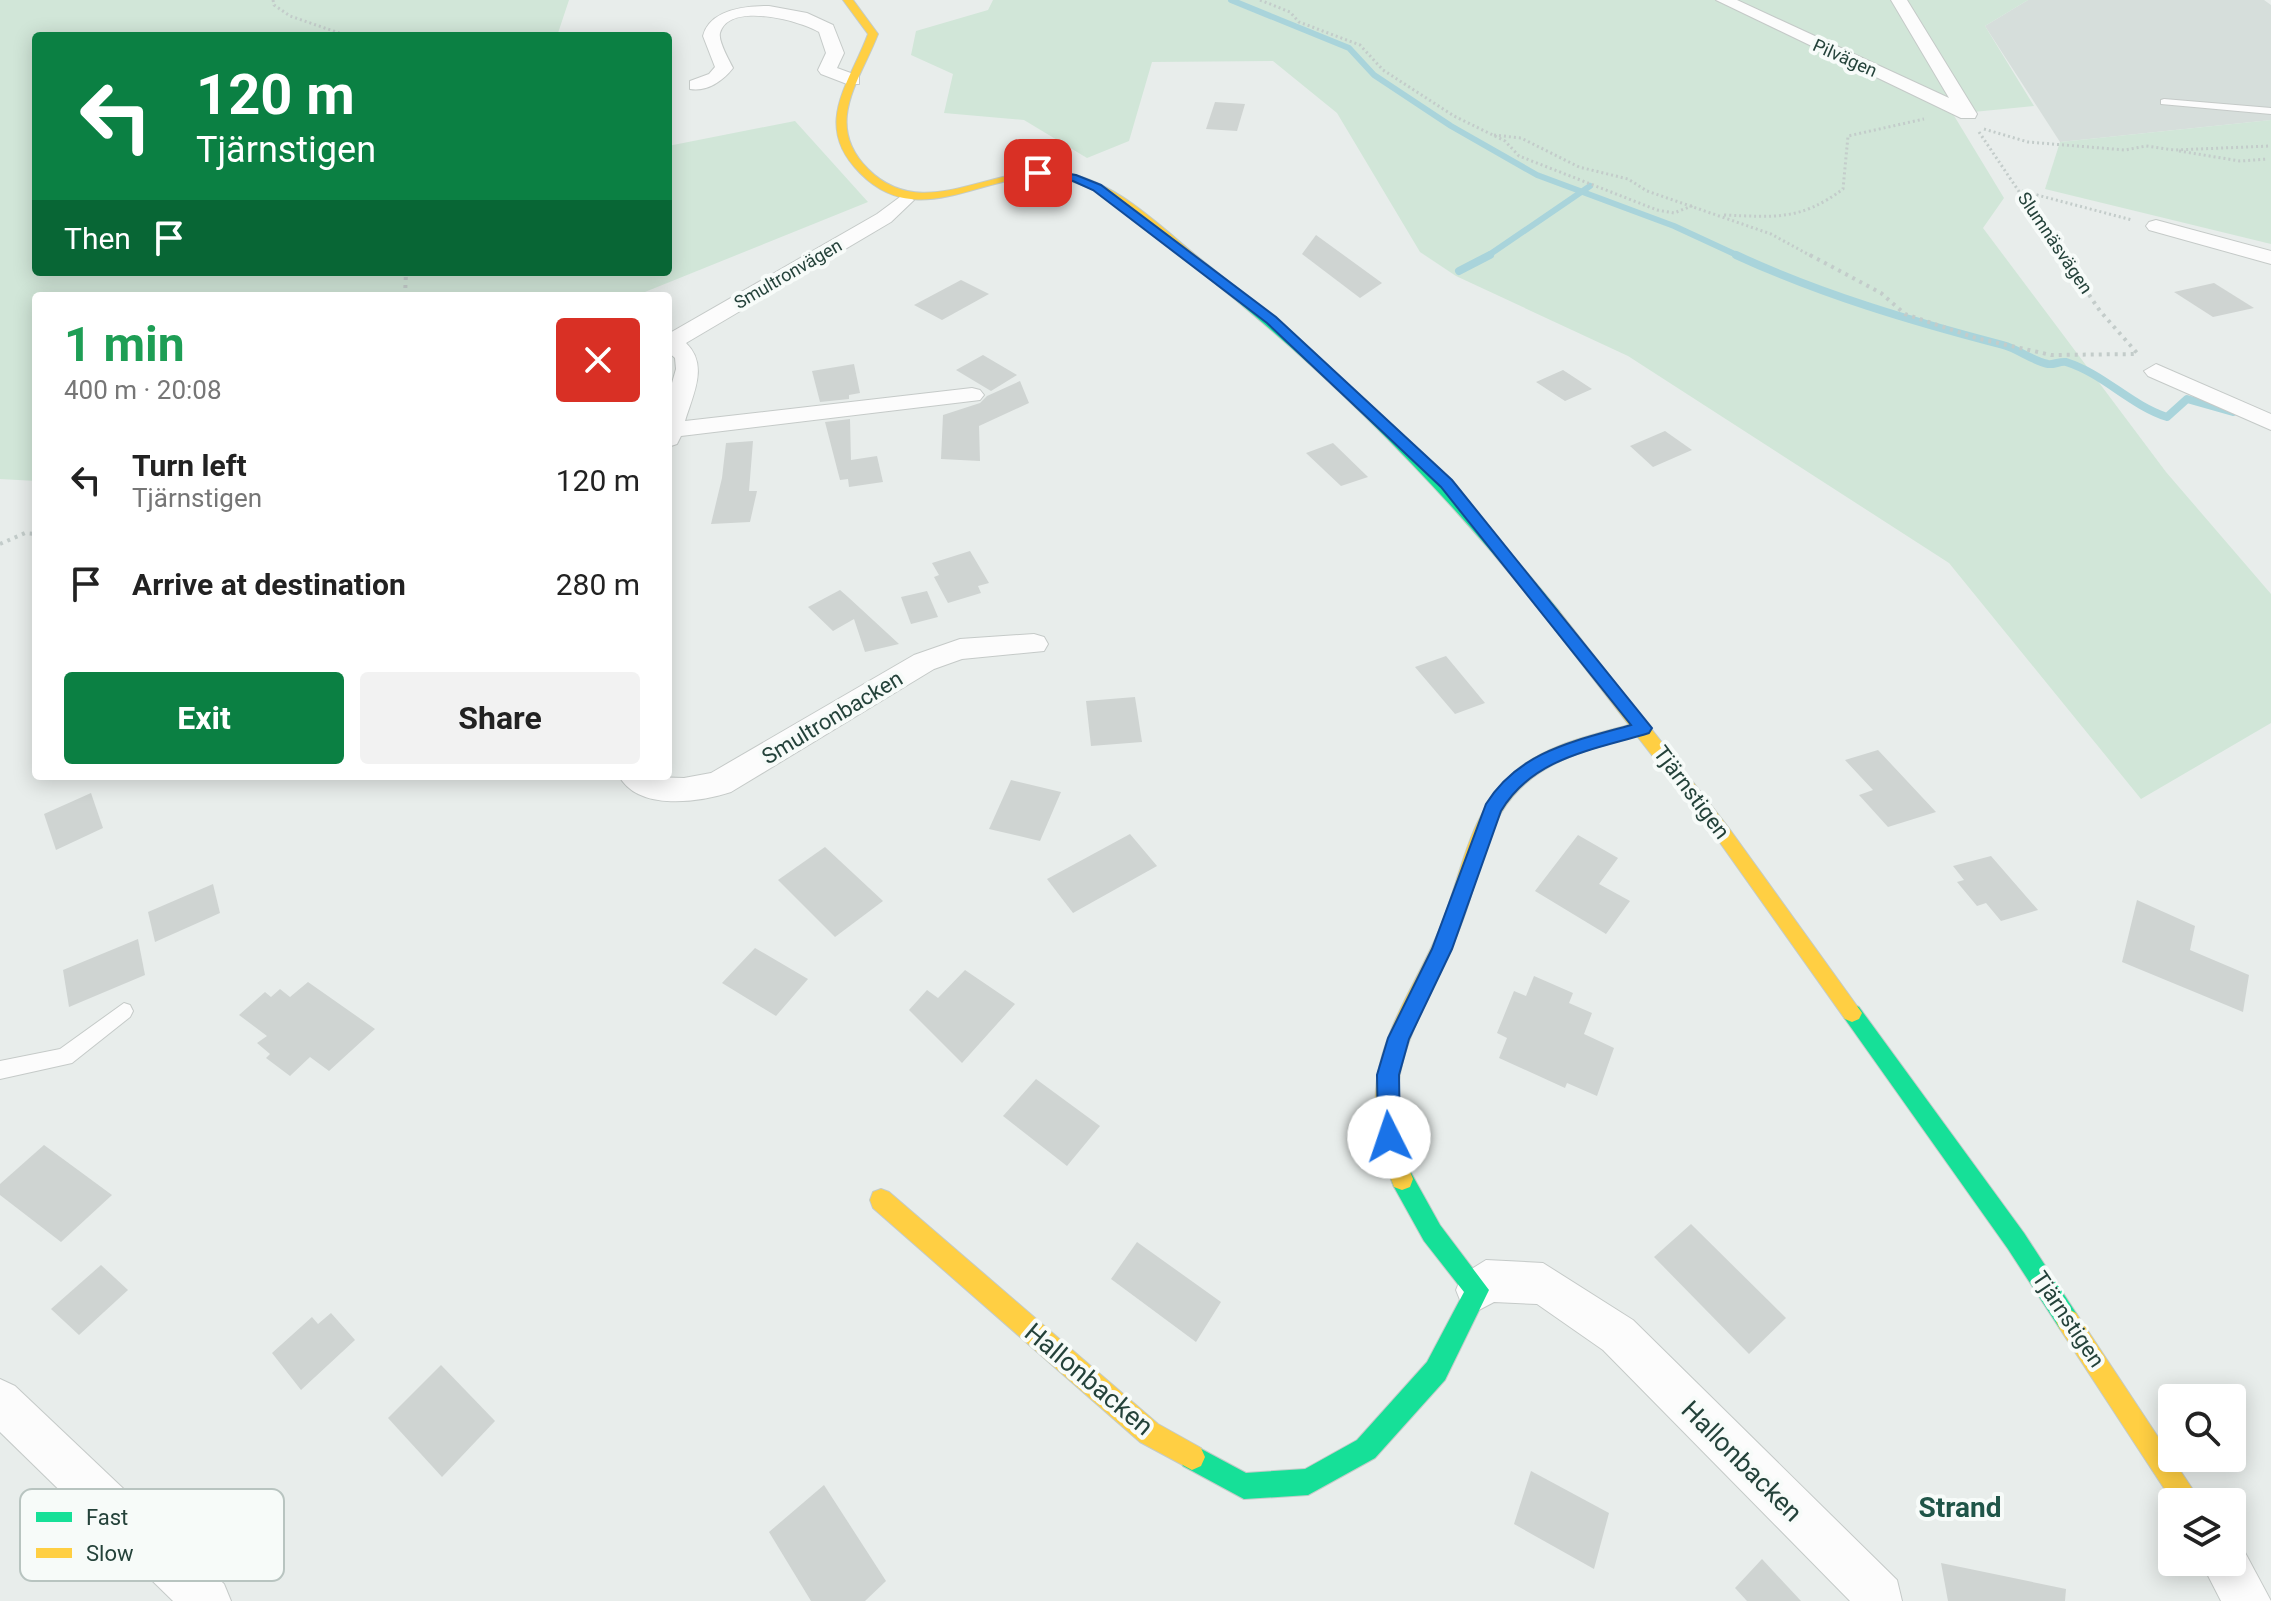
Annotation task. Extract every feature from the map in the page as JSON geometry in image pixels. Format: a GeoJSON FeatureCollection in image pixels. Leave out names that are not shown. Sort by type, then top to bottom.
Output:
{"type":"FeatureCollection","features":[{"type":"Feature","properties":{"kind":"street"},"geometry":{"type":"LineString","coordinates":[[848,0],[863,16],[873,34],[840,120],[846,144],[873,188],[904,200]]}},
{"type":"Feature","properties":{"kind":"street","name":"Pilvägen"},"geometry":{"type":"LineString","coordinates":[[1724,0],[1967,117]]}},
{"type":"Feature","properties":{"kind":"street"},"geometry":{"type":"LineString","coordinates":[[1899,0],[1967,117]]}},
{"type":"Feature","properties":{"kind":"street"},"geometry":{"type":"LineString","coordinates":[[696,85],[715,78],[724,68],[711,36],[713,28],[728,18],[760,12],[804,17],[827,29],[835,53],[827,70],[853,80]]}},
{"type":"Feature","properties":{"kind":"street","name":"Tjärnstigen"},"geometry":{"type":"LineString","coordinates":[[904,200],[929,198],[1025,173],[1059,175],[1097,187],[1272,320],[1447,484],[1643,728],[1722,832],[2016,1241],[2179,1488]]}},
{"type":"Feature","properties":{"kind":"street","name":"Smultronvägen"},"geometry":{"type":"LineString","coordinates":[[672,342],[884,218],[904,200]]}},
{"type":"Feature","properties":{"kind":"street"},"geometry":{"type":"LineString","coordinates":[[2156,226],[2271,258]]}},
{"type":"Feature","properties":{"kind":"street"},"geometry":{"type":"LineString","coordinates":[[672,345],[686,356],[688,369],[672,425]]}},
{"type":"Feature","properties":{"kind":"street"},"geometry":{"type":"LineString","coordinates":[[2156,371],[2271,423]]}},
{"type":"Feature","properties":{"kind":"street"},"geometry":{"type":"LineString","coordinates":[[672,435],[972,395]]}},
{"type":"Feature","properties":{"kind":"street","name":"Smultronbacken"},"geometry":{"type":"LineString","coordinates":[[642,780],[654,787],[677,792],[702,791],[733,778],[933,658],[960,649],[1034,644]]}},
{"type":"Feature","properties":{"kind":"street"},"geometry":{"type":"LineString","coordinates":[[1477,1290],[1423,1225],[1398,1175],[1386,1103],[1388,1075],[1399,1038],[1448,935],[1493,809],[1505,789],[1519,775],[1552,755],[1643,728]]}},
{"type":"Feature","properties":{"kind":"street","name":"Hallonbacken"},"geometry":{"type":"LineString","coordinates":[[881,1200],[1149,1433],[1244,1486],[1308,1482],[1366,1449],[1436,1371],[1477,1290],[1486,1281],[1543,1284],[1618,1335],[1880,1597]]}},
{"type":"Feature","properties":{"kind":"street"},"geometry":{"type":"LineString","coordinates":[[0,1401],[91,1489]]}},
{"type":"Feature","properties":{"kind":"street"},"geometry":{"type":"LineString","coordinates":[[2233,1576],[2248,1601]]}},
{"type":"Feature","properties":{"kind":"street"},"geometry":{"type":"LineString","coordinates":[[186,1581],[207,1601]]}},
{"type":"Feature","properties":{"kind":"lane"},"geometry":{"type":"LineString","coordinates":[[2164,102],[2271,111]]}},
{"type":"Feature","properties":{"kind":"lane"},"geometry":{"type":"LineString","coordinates":[[0,1070],[65,1057],[124,1011]]}},
{"type":"Feature","properties":{"kind":"path"},"geometry":{"type":"LineString","coordinates":[[273,0],[274,5],[290,16],[343,32]]}},
{"type":"Feature","properties":{"kind":"path"},"geometry":{"type":"LineString","coordinates":[[1260,0],[1290,12],[1299,22],[1360,45],[1383,70],[1454,116],[1494,135],[1519,156],[1657,210],[1674,213],[1695,205]]}},
{"type":"Feature","properties":{"kind":"path"},"geometry":{"type":"LineString","coordinates":[[1719,215],[1777,217],[1818,208],[1843,189],[1848,136],[1967,117],[2028,142],[2174,150],[2271,146]]}},
{"type":"Feature","properties":{"kind":"path","name":"Slumnäsvägen"},"geometry":{"type":"LineString","coordinates":[[1967,117],[2020,190],[2100,311],[2156,371]]}},
{"type":"Feature","properties":{"kind":"path"},"geometry":{"type":"LineString","coordinates":[[1494,135],[1521,138],[1579,167],[1628,179],[1647,191],[1695,205],[1771,234],[1881,293],[1905,314],[1958,329],[1976,338],[2051,355],[2138,354]]}},
{"type":"Feature","properties":{"kind":"path"},"geometry":{"type":"LineString","coordinates":[[2174,150],[2240,161],[2268,159]]}},
{"type":"Feature","properties":{"kind":"path"},"geometry":{"type":"LineString","coordinates":[[2020,190],[2156,226]]}},
{"type":"Feature","properties":{"kind":"path"},"geometry":{"type":"LineString","coordinates":[[0,544],[25,533],[32,534]]}},
{"type":"Feature","properties":{"kind":"shaded area"},"geometry":{"type":"Polygon","coordinates":[[[2028,0],[2264,0],[2271,5],[2271,120],[2060,142],[1985,26],[2028,0]]]}},
{"type":"Feature","properties":{"kind":"green space"},"geometry":{"type":"Polygon","coordinates":[[[0,0],[569,0],[558,32],[32,32],[32,276],[672,276],[672,145],[795,121],[868,202],[645,292],[32,292],[32,481],[0,479],[0,0]]]}},
{"type":"Feature","properties":{"kind":"green space"},"geometry":{"type":"Polygon","coordinates":[[[993,0],[2028,0],[1985,26],[2034,106],[1953,114],[2004,198],[1983,228],[2166,472],[2271,594],[2271,723],[2141,799],[1949,563],[1628,356],[1456,276],[1420,252],[1337,113],[1273,61],[1152,62],[1129,141],[1087,158],[1024,120],[944,113],[953,74],[911,55],[916,31],[988,10],[993,0]]]}},
{"type":"Feature","properties":{"kind":"green space"},"geometry":{"type":"Polygon","coordinates":[[[2271,120],[2271,244],[2045,189],[2060,142],[2271,120]]]}},
{"type":"Feature","properties":{"kind":"building"},"geometry":{"type":"Polygon","coordinates":[[[1215,102],[1245,104],[1237,131],[1206,129],[1215,102]]]}},
{"type":"Feature","properties":{"kind":"building"},"geometry":{"type":"Polygon","coordinates":[[[1316,235],[1382,283],[1360,298],[1302,254],[1316,235]]]}},
{"type":"Feature","properties":{"kind":"building"},"geometry":{"type":"Polygon","coordinates":[[[961,280],[989,294],[942,320],[914,305],[961,280]]]}},
{"type":"Feature","properties":{"kind":"building"},"geometry":{"type":"Polygon","coordinates":[[[2214,283],[2254,308],[2213,317],[2174,292],[2214,283]]]}},
{"type":"Feature","properties":{"kind":"building"},"geometry":{"type":"Polygon","coordinates":[[[983,355],[1017,375],[991,391],[956,370],[983,355]]]}},
{"type":"Feature","properties":{"kind":"building"},"geometry":{"type":"Polygon","coordinates":[[[854,364],[860,393],[849,395],[849,399],[820,402],[812,371],[854,364]]]}},
{"type":"Feature","properties":{"kind":"building"},"geometry":{"type":"Polygon","coordinates":[[[1563,370],[1592,389],[1565,401],[1536,382],[1563,370]]]}},
{"type":"Feature","properties":{"kind":"building"},"geometry":{"type":"Polygon","coordinates":[[[1020,381],[1029,403],[979,426],[980,461],[941,459],[943,415],[980,403],[987,396],[1020,381]]]}},
{"type":"Feature","properties":{"kind":"building"},"geometry":{"type":"Polygon","coordinates":[[[850,419],[851,460],[877,456],[883,482],[849,487],[848,479],[840,480],[825,422],[850,419]]]}},
{"type":"Feature","properties":{"kind":"building"},"geometry":{"type":"Polygon","coordinates":[[[1665,431],[1692,450],[1653,467],[1630,446],[1665,431]]]}},
{"type":"Feature","properties":{"kind":"building"},"geometry":{"type":"Polygon","coordinates":[[[753,441],[749,491],[757,491],[750,522],[711,524],[722,478],[726,443],[753,441]]]}},
{"type":"Feature","properties":{"kind":"building"},"geometry":{"type":"Polygon","coordinates":[[[1333,443],[1368,477],[1341,486],[1306,453],[1333,443]]]}},
{"type":"Feature","properties":{"kind":"building"},"geometry":{"type":"Polygon","coordinates":[[[970,551],[989,583],[978,586],[981,593],[948,603],[934,577],[939,575],[932,563],[970,551]]]}},
{"type":"Feature","properties":{"kind":"building"},"geometry":{"type":"Polygon","coordinates":[[[840,590],[899,644],[865,652],[854,619],[833,631],[808,607],[840,590]]]}},
{"type":"Feature","properties":{"kind":"building"},"geometry":{"type":"Polygon","coordinates":[[[927,591],[938,617],[911,624],[901,597],[927,591]]]}},
{"type":"Feature","properties":{"kind":"building"},"geometry":{"type":"Polygon","coordinates":[[[1446,656],[1485,703],[1455,714],[1415,667],[1446,656]]]}},
{"type":"Feature","properties":{"kind":"building"},"geometry":{"type":"Polygon","coordinates":[[[1135,697],[1142,742],[1091,746],[1086,701],[1135,697]]]}},
{"type":"Feature","properties":{"kind":"building"},"geometry":{"type":"Polygon","coordinates":[[[1878,750],[1936,812],[1888,827],[1859,795],[1873,790],[1845,760],[1878,750]]]}},
{"type":"Feature","properties":{"kind":"building"},"geometry":{"type":"Polygon","coordinates":[[[1011,780],[1061,792],[1040,841],[989,829],[1011,780]]]}},
{"type":"Feature","properties":{"kind":"building"},"geometry":{"type":"Polygon","coordinates":[[[91,793],[103,828],[56,850],[44,814],[91,793]]]}},
{"type":"Feature","properties":{"kind":"building"},"geometry":{"type":"Polygon","coordinates":[[[1130,834],[1157,866],[1073,913],[1047,879],[1130,834]]]}},
{"type":"Feature","properties":{"kind":"building"},"geometry":{"type":"Polygon","coordinates":[[[1578,835],[1618,858],[1599,884],[1630,901],[1606,934],[1535,891],[1578,835]]]}},
{"type":"Feature","properties":{"kind":"building"},"geometry":{"type":"Polygon","coordinates":[[[825,847],[883,901],[835,937],[778,880],[825,847]]]}},
{"type":"Feature","properties":{"kind":"building"},"geometry":{"type":"Polygon","coordinates":[[[1991,856],[2038,910],[2001,921],[1986,903],[1977,906],[1957,882],[1964,880],[1953,866],[1991,856]]]}},
{"type":"Feature","properties":{"kind":"building"},"geometry":{"type":"Polygon","coordinates":[[[213,884],[220,913],[155,942],[148,912],[213,884]]]}},
{"type":"Feature","properties":{"kind":"building"},"geometry":{"type":"Polygon","coordinates":[[[2137,900],[2195,926],[2190,950],[2249,975],[2243,1012],[2122,962],[2137,900]]]}},
{"type":"Feature","properties":{"kind":"building"},"geometry":{"type":"Polygon","coordinates":[[[138,939],[145,975],[69,1007],[63,970],[138,939]]]}},
{"type":"Feature","properties":{"kind":"building"},"geometry":{"type":"Polygon","coordinates":[[[755,948],[808,979],[776,1016],[722,983],[755,948]]]}},
{"type":"Feature","properties":{"kind":"building"},"geometry":{"type":"Polygon","coordinates":[[[965,970],[1015,1004],[962,1063],[909,1010],[927,990],[938,998],[965,970]]]}},
{"type":"Feature","properties":{"kind":"building"},"geometry":{"type":"Polygon","coordinates":[[[1534,976],[1573,993],[1569,1003],[1592,1013],[1584,1034],[1614,1048],[1597,1096],[1567,1083],[1565,1088],[1499,1058],[1507,1038],[1497,1033],[1514,991],[1526,996],[1534,976]]]}},
{"type":"Feature","properties":{"kind":"building"},"geometry":{"type":"Polygon","coordinates":[[[308,982],[375,1029],[329,1071],[310,1057],[290,1076],[266,1058],[270,1054],[257,1043],[267,1036],[239,1015],[265,992],[271,997],[280,989],[290,997],[308,982]]]}},
{"type":"Feature","properties":{"kind":"building"},"geometry":{"type":"Polygon","coordinates":[[[1036,1079],[1100,1126],[1067,1166],[1003,1116],[1036,1079]]]}},
{"type":"Feature","properties":{"kind":"building"},"geometry":{"type":"Polygon","coordinates":[[[44,1145],[112,1195],[61,1242],[0,1195],[0,1184],[44,1145]]]}},
{"type":"Feature","properties":{"kind":"building"},"geometry":{"type":"Polygon","coordinates":[[[1691,1224],[1786,1318],[1749,1354],[1654,1257],[1691,1224]]]}},
{"type":"Feature","properties":{"kind":"building"},"geometry":{"type":"Polygon","coordinates":[[[1137,1242],[1221,1302],[1196,1342],[1111,1279],[1137,1242]]]}},
{"type":"Feature","properties":{"kind":"building"},"geometry":{"type":"Polygon","coordinates":[[[101,1265],[128,1290],[79,1335],[51,1309],[101,1265]]]}},
{"type":"Feature","properties":{"kind":"building"},"geometry":{"type":"Polygon","coordinates":[[[331,1313],[355,1340],[301,1390],[272,1353],[312,1317],[318,1324],[331,1313]]]}},
{"type":"Feature","properties":{"kind":"building"},"geometry":{"type":"Polygon","coordinates":[[[441,1365],[495,1421],[442,1477],[388,1418],[441,1365]]]}},
{"type":"Feature","properties":{"kind":"building"},"geometry":{"type":"Polygon","coordinates":[[[1531,1471],[1609,1513],[1594,1569],[1514,1524],[1531,1471]]]}},
{"type":"Feature","properties":{"kind":"building"},"geometry":{"type":"Polygon","coordinates":[[[824,1485],[886,1581],[865,1601],[811,1601],[769,1532],[824,1485]]]}},
{"type":"Feature","properties":{"kind":"building"},"geometry":{"type":"Polygon","coordinates":[[[1762,1559],[1801,1601],[1747,1601],[1735,1588],[1762,1559]]]}},
{"type":"Feature","properties":{"kind":"building"},"geometry":{"type":"Polygon","coordinates":[[[1941,1563],[2066,1589],[2065,1601],[1948,1601],[1941,1563]]]}},
{"type":"Feature","properties":{"kind":"waterway"},"geometry":{"type":"LineString","coordinates":[[1231,0],[1349,48],[1374,75],[1451,126],[1537,175],[1582,192]]}},
{"type":"Feature","properties":{"kind":"waterway"},"geometry":{"type":"LineString","coordinates":[[1582,192],[1590,186]]}},
{"type":"Feature","properties":{"kind":"waterway"},"geometry":{"type":"LineString","coordinates":[[1486,257],[1582,192]]}},
{"type":"Feature","properties":{"kind":"waterway"},"geometry":{"type":"LineString","coordinates":[[1582,192],[1674,226],[1741,257]]}},
{"type":"Feature","properties":{"kind":"waterway"},"geometry":{"type":"LineString","coordinates":[[1459,271],[1490,255]]}},
{"type":"Feature","properties":{"kind":"waterway"},"geometry":{"type":"LineString","coordinates":[[1736,255],[1801,283],[1868,306],[2003,345],[2042,362],[2066,362],[2080,367],[2141,405],[2167,417],[2187,399],[2233,412]]}},
{"type":"Feature","properties":{"kind":"traffic: fast"},"geometry":{"type":"LineString","coordinates":[[1204,268],[1301,347],[1390,430],[1474,519],[1553,615]]}},
{"type":"Feature","properties":{"kind":"traffic: fast"},"geometry":{"type":"LineString","coordinates":[[1852,1013],[2016,1241],[2068,1321]]}},
{"type":"Feature","properties":{"kind":"traffic: fast"},"geometry":{"type":"LineString","coordinates":[[1192,1457],[1244,1486],[1308,1482],[1366,1449],[1436,1371],[1477,1290],[1432,1233],[1402,1179]]}},
{"type":"Feature","properties":{"kind":"traffic: slow"},"geometry":{"type":"LineString","coordinates":[[848,0],[873,34],[847,93],[841,113],[841,127],[853,159],[878,185],[902,196],[926,197],[1006,178],[1034,174],[1061,175],[1080,180],[1118,200],[1204,268]]}},
{"type":"Feature","properties":{"kind":"traffic: slow"},"geometry":{"type":"LineString","coordinates":[[1553,615],[1722,832],[1852,1013]]}},
{"type":"Feature","properties":{"kind":"traffic: slow"},"geometry":{"type":"LineString","coordinates":[[1402,1179],[1393,1155],[1387,1116],[1392,1058],[1406,1020],[1449,931],[1487,821],[1506,791],[1535,766],[1569,749],[1643,728]]}},
{"type":"Feature","properties":{"kind":"traffic: slow"},"geometry":{"type":"LineString","coordinates":[[881,1200],[1149,1433],[1192,1457]]}},
{"type":"Feature","properties":{"kind":"traffic: slow"},"geometry":{"type":"LineString","coordinates":[[2068,1321],[2179,1488]]}},
{"type":"Feature","properties":{"kind":"district","name":"Strand"},"geometry":{"type":"Point","coordinates":[1960,1507]}},
{"type":"Feature","properties":{"kind":"route"},"geometry":{"type":"LineString","coordinates":[[1038,173],[1076,178],[1097,187],[1272,320],[1303,348],[1447,484],[1643,728],[1552,755],[1519,775],[1505,789],[1493,809],[1465,893],[1442,949],[1399,1038],[1388,1075],[1386,1103],[1389,1137]]}}]}
